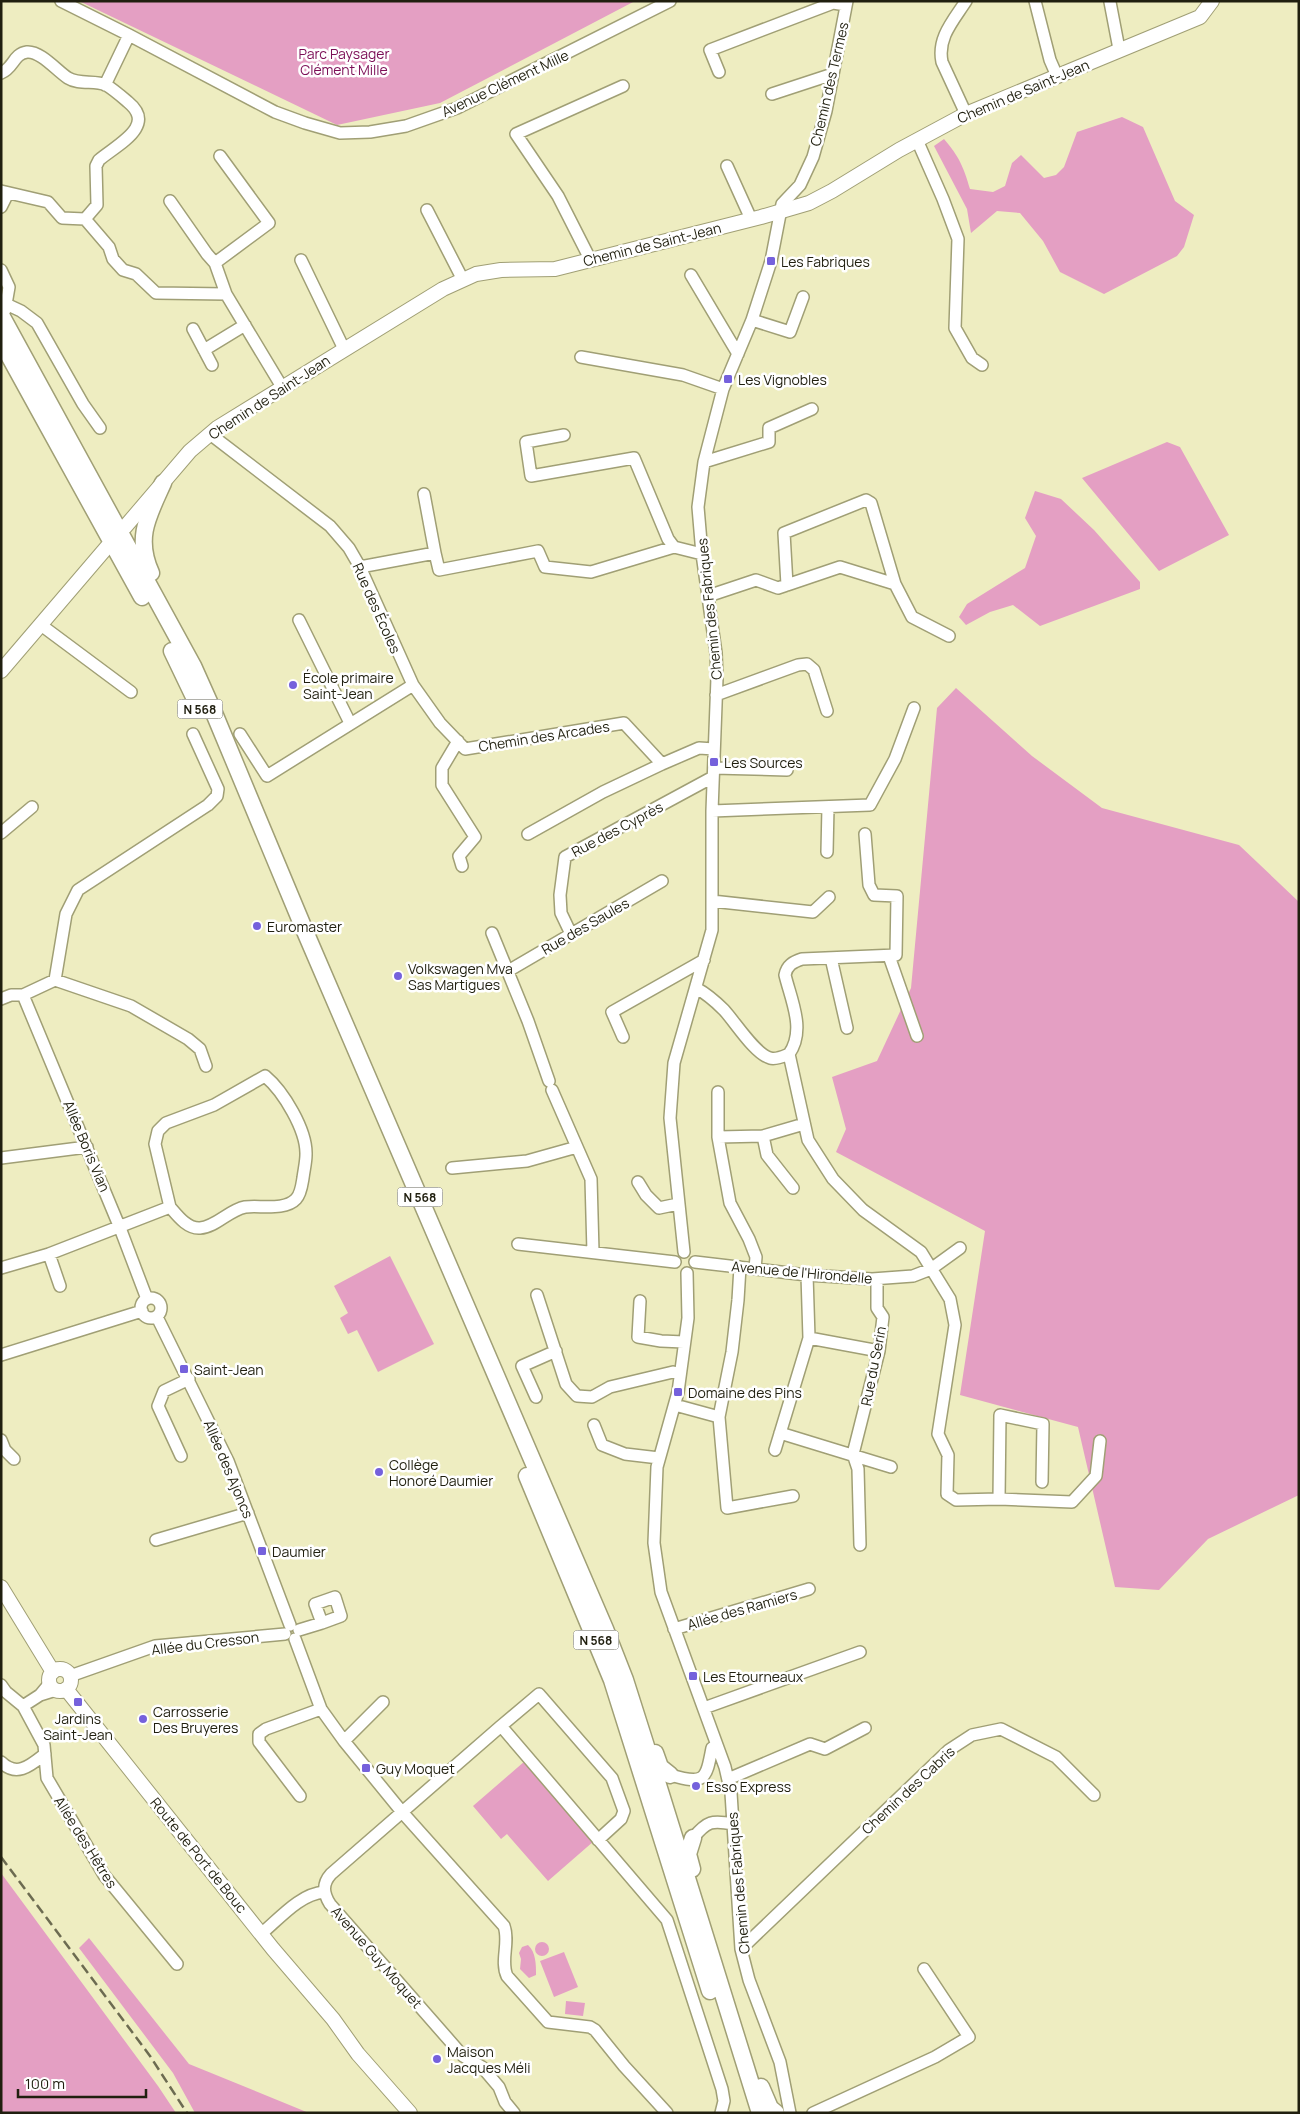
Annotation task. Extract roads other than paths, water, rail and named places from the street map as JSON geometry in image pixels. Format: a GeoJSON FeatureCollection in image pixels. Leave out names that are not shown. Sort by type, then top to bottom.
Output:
{"type":"FeatureCollection","features":[{"type":"Feature","properties":{"kind":"highway","name":"N 568"},"geometry":{"type":"LineString","coordinates":[[4,313],[193,666],[601,1620],[625,1680],[760,2113]]}},
{"type":"Feature","properties":{"kind":"highway","name":"N 568"},"geometry":{"type":"LineString","coordinates":[[1,341],[179,664],[204,717],[587,1616],[612,1680],[630,1734],[749,2113]]}},
{"type":"Feature","properties":{"kind":"highway"},"geometry":{"type":"LineString","coordinates":[[1,354],[17,382],[47,424]]}},
{"type":"Feature","properties":{"kind":"highway"},"geometry":{"type":"LineString","coordinates":[[163,483],[143,533],[142,546],[149,569],[193,666]]}},
{"type":"Feature","properties":{"kind":"highway"},"geometry":{"type":"LineString","coordinates":[[625,1680],[634,1696],[660,1766],[670,1776]]}},
{"type":"Feature","properties":{"kind":"highway"},"geometry":{"type":"LineString","coordinates":[[693,1838],[688,1854],[697,1888],[706,1939]]}},
{"type":"Feature","properties":{"kind":"highway"},"geometry":{"type":"LineString","coordinates":[[712,1958],[766,2100],[770,2108],[776,2113]]}},
{"type":"Feature","properties":{"kind":"main road","name":"Chemin de Saint-Jean"},"geometry":{"type":"LineString","coordinates":[[125,527],[190,451],[210,434],[443,288],[476,274],[501,270],[554,269],[809,203],[917,140],[966,114],[1200,17],[1212,1]]}},
{"type":"Feature","properties":{"kind":"main road"},"geometry":{"type":"LineString","coordinates":[[1,671],[107,547]]}},
{"type":"Feature","properties":{"kind":"main road","name":"Route de Port de Bouc"},"geometry":{"type":"LineString","coordinates":[[1,1587],[59,1682],[261,1934],[333,2019],[358,2054],[410,2113]]}},
{"type":"Feature","properties":{"kind":"main road","name":"Route de Port de Bouc"},"geometry":{"type":"LineString","coordinates":[[333,2019],[363,2048],[419,2113]]}},
{"type":"Feature","properties":{"kind":"street","name":"Avenue Clément Mille"},"geometry":{"type":"LineString","coordinates":[[62,1],[129,34],[275,112],[340,134],[370,132],[406,126],[457,108],[670,1]]}},
{"type":"Feature","properties":{"kind":"street"},"geometry":{"type":"LineString","coordinates":[[966,1],[944,36],[940,54],[966,114]]}},
{"type":"Feature","properties":{"kind":"street"},"geometry":{"type":"LineString","coordinates":[[1034,1],[1050,60],[1057,76]]}},
{"type":"Feature","properties":{"kind":"street"},"geometry":{"type":"LineString","coordinates":[[1110,2],[1119,49]]}},
{"type":"Feature","properties":{"kind":"street"},"geometry":{"type":"LineString","coordinates":[[719,72],[710,50],[833,3],[847,3]]}},
{"type":"Feature","properties":{"kind":"street","name":"Chemin des Termes"},"geometry":{"type":"LineString","coordinates":[[780,212],[782,204],[800,185],[807,172],[826,111],[847,3]]}},
{"type":"Feature","properties":{"kind":"street"},"geometry":{"type":"LineString","coordinates":[[105,85],[129,34]]}},
{"type":"Feature","properties":{"kind":"street"},"geometry":{"type":"LineString","coordinates":[[1,73],[8,70],[19,55],[25,52],[34,52],[69,78],[105,85],[132,105],[138,114],[140,122],[136,130],[99,160],[96,166],[97,205],[85,219]]}},
{"type":"Feature","properties":{"kind":"street"},"geometry":{"type":"LineString","coordinates":[[772,94],[833,74]]}},
{"type":"Feature","properties":{"kind":"street"},"geometry":{"type":"LineString","coordinates":[[590,260],[558,196],[516,134],[622,86]]}},
{"type":"Feature","properties":{"kind":"street"},"geometry":{"type":"LineString","coordinates":[[917,140],[958,239],[956,328],[972,358],[982,365]]}},
{"type":"Feature","properties":{"kind":"street"},"geometry":{"type":"LineString","coordinates":[[215,263],[268,223],[220,156]]}},
{"type":"Feature","properties":{"kind":"street"},"geometry":{"type":"LineString","coordinates":[[726,166],[751,219]]}},
{"type":"Feature","properties":{"kind":"street"},"geometry":{"type":"LineString","coordinates":[[1,207],[5,192],[48,202],[62,218],[85,219],[109,247],[113,259],[123,270],[136,274],[156,293],[226,294]]}},
{"type":"Feature","properties":{"kind":"street"},"geometry":{"type":"LineString","coordinates":[[170,201],[206,254],[215,263],[226,294],[282,388]]}},
{"type":"Feature","properties":{"kind":"street"},"geometry":{"type":"LineString","coordinates":[[427,210],[463,280]]}},
{"type":"Feature","properties":{"kind":"street","name":"Chemin des Fabriques"},"geometry":{"type":"LineString","coordinates":[[684,1252],[670,1118],[674,1063],[712,930],[712,811],[716,653],[702,554],[698,507],[704,462],[723,389],[752,320],[771,261],[780,212]]}},
{"type":"Feature","properties":{"kind":"street"},"geometry":{"type":"LineString","coordinates":[[301,260],[344,349]]}},
{"type":"Feature","properties":{"kind":"street"},"geometry":{"type":"LineString","coordinates":[[1,270],[9,287],[4,313],[21,311],[37,322],[83,404],[100,428]]}},
{"type":"Feature","properties":{"kind":"street"},"geometry":{"type":"LineString","coordinates":[[691,275],[738,354]]}},
{"type":"Feature","properties":{"kind":"street"},"geometry":{"type":"LineString","coordinates":[[752,320],[790,332],[803,297]]}},
{"type":"Feature","properties":{"kind":"street"},"geometry":{"type":"LineString","coordinates":[[204,350],[244,325]]}},
{"type":"Feature","properties":{"kind":"street"},"geometry":{"type":"LineString","coordinates":[[193,329],[212,365]]}},
{"type":"Feature","properties":{"kind":"street"},"geometry":{"type":"LineString","coordinates":[[581,357],[683,375],[723,389]]}},
{"type":"Feature","properties":{"kind":"street"},"geometry":{"type":"LineString","coordinates":[[704,462],[769,442],[769,428],[812,409]]}},
{"type":"Feature","properties":{"kind":"street","name":"Rue des Écoles"},"geometry":{"type":"LineString","coordinates":[[210,434],[330,526],[349,548],[360,567],[412,685]]}},
{"type":"Feature","properties":{"kind":"street"},"geometry":{"type":"LineString","coordinates":[[564,435],[526,442],[531,476],[634,458],[668,539],[674,547]]}},
{"type":"Feature","properties":{"kind":"street"},"geometry":{"type":"LineString","coordinates":[[424,494],[439,570],[538,551],[545,567],[591,572],[674,547],[702,554]]}},
{"type":"Feature","properties":{"kind":"street"},"geometry":{"type":"LineString","coordinates":[[787,585],[784,532],[866,500],[871,503],[895,584],[912,617],[949,636]]}},
{"type":"Feature","properties":{"kind":"street"},"geometry":{"type":"LineString","coordinates":[[360,567],[435,553]]}},
{"type":"Feature","properties":{"kind":"street"},"geometry":{"type":"LineString","coordinates":[[708,596],[756,580],[778,588],[840,567],[895,584]]}},
{"type":"Feature","properties":{"kind":"street"},"geometry":{"type":"LineString","coordinates":[[299,620],[350,723]]}},
{"type":"Feature","properties":{"kind":"street"},"geometry":{"type":"LineString","coordinates":[[41,625],[131,692]]}},
{"type":"Feature","properties":{"kind":"street"},"geometry":{"type":"LineString","coordinates":[[716,696],[798,665],[807,664],[814,670],[827,711]]}},
{"type":"Feature","properties":{"kind":"street"},"geometry":{"type":"LineString","coordinates":[[240,734],[266,776],[412,685]]}},
{"type":"Feature","properties":{"kind":"street","name":"Chemin des Arcades"},"geometry":{"type":"LineString","coordinates":[[412,685],[440,723],[466,749],[624,723],[662,764]]}},
{"type":"Feature","properties":{"kind":"street"},"geometry":{"type":"LineString","coordinates":[[712,811],[870,806],[895,759],[914,708]]}},
{"type":"Feature","properties":{"kind":"street"},"geometry":{"type":"LineString","coordinates":[[55,980],[66,914],[78,890],[208,805],[217,796],[218,789],[193,734]]}},
{"type":"Feature","properties":{"kind":"street"},"geometry":{"type":"LineString","coordinates":[[458,741],[442,768],[442,785],[475,837],[458,856],[462,866]]}},
{"type":"Feature","properties":{"kind":"street"},"geometry":{"type":"LineString","coordinates":[[528,834],[603,792],[662,764],[699,748],[714,749]]}},
{"type":"Feature","properties":{"kind":"street"},"geometry":{"type":"LineString","coordinates":[[713,773],[787,770]]}},
{"type":"Feature","properties":{"kind":"street","name":"Rue des Cyprès"},"geometry":{"type":"LineString","coordinates":[[571,934],[561,913],[560,895],[565,857],[713,773]]}},
{"type":"Feature","properties":{"kind":"street"},"geometry":{"type":"LineString","coordinates":[[1,833],[32,807]]}},
{"type":"Feature","properties":{"kind":"street"},"geometry":{"type":"LineString","coordinates":[[827,852],[828,807]]}},
{"type":"Feature","properties":{"kind":"street"},"geometry":{"type":"LineString","coordinates":[[865,834],[869,885],[874,895],[897,896],[893,955],[917,1036]]}},
{"type":"Feature","properties":{"kind":"street","name":"Rue des Saules"},"geometry":{"type":"LineString","coordinates":[[508,971],[662,881]]}},
{"type":"Feature","properties":{"kind":"street"},"geometry":{"type":"LineString","coordinates":[[712,901],[813,912],[829,897]]}},
{"type":"Feature","properties":{"kind":"street"},"geometry":{"type":"LineString","coordinates":[[492,934],[508,971],[550,1086],[591,1179],[593,1252]]}},
{"type":"Feature","properties":{"kind":"street"},"geometry":{"type":"LineString","coordinates":[[893,955],[793,961],[786,968],[785,975],[797,1022],[797,1036],[789,1054],[808,1140],[833,1179],[863,1210],[921,1252],[950,1299],[955,1325],[938,1434],[948,1454],[947,1494],[956,1500],[999,1499],[1072,1502],[1096,1476],[1100,1441]]}},
{"type":"Feature","properties":{"kind":"street"},"geometry":{"type":"LineString","coordinates":[[831,958],[847,1028]]}},
{"type":"Feature","properties":{"kind":"street"},"geometry":{"type":"LineString","coordinates":[[623,1037],[612,1012],[704,960]]}},
{"type":"Feature","properties":{"kind":"street"},"geometry":{"type":"LineString","coordinates":[[1,999],[11,995],[23,995],[55,980],[131,1006],[188,1039],[200,1049],[206,1066]]}},
{"type":"Feature","properties":{"kind":"street"},"geometry":{"type":"LineString","coordinates":[[696,988],[710,996],[760,1052],[771,1058],[789,1054]]}},
{"type":"Feature","properties":{"kind":"street","name":"Allée Boris Vian"},"geometry":{"type":"LineString","coordinates":[[23,995],[87,1147],[147,1299]]}},
{"type":"Feature","properties":{"kind":"street"},"geometry":{"type":"LineString","coordinates":[[265,1076],[273,1083],[294,1114],[304,1137],[306,1154],[301,1189],[297,1199],[287,1205],[244,1207],[201,1228],[193,1227],[180,1218],[170,1206],[155,1144],[158,1131],[166,1123],[214,1105],[265,1076]]}},
{"type":"Feature","properties":{"kind":"street"},"geometry":{"type":"LineString","coordinates":[[718,1092],[718,1137],[730,1203],[750,1239],[756,1257],[755,1269]]}},
{"type":"Feature","properties":{"kind":"street"},"geometry":{"type":"LineString","coordinates":[[718,1137],[763,1136],[804,1124]]}},
{"type":"Feature","properties":{"kind":"street"},"geometry":{"type":"LineString","coordinates":[[763,1136],[767,1156],[793,1188]]}},
{"type":"Feature","properties":{"kind":"street"},"geometry":{"type":"LineString","coordinates":[[1,1158],[87,1147]]}},
{"type":"Feature","properties":{"kind":"street"},"geometry":{"type":"LineString","coordinates":[[452,1168],[527,1161],[578,1147]]}},
{"type":"Feature","properties":{"kind":"street"},"geometry":{"type":"LineString","coordinates":[[638,1182],[646,1195],[659,1208],[678,1204]]}},
{"type":"Feature","properties":{"kind":"street"},"geometry":{"type":"LineString","coordinates":[[1,1268],[49,1254],[120,1228],[170,1206]]}},
{"type":"Feature","properties":{"kind":"street"},"geometry":{"type":"LineString","coordinates":[[518,1244],[675,1262]]}},
{"type":"Feature","properties":{"kind":"street","name":"Avenue de l'Hirondelle"},"geometry":{"type":"LineString","coordinates":[[695,1262],[807,1275],[877,1279],[913,1276],[930,1269],[960,1248]]}},
{"type":"Feature","properties":{"kind":"street"},"geometry":{"type":"LineString","coordinates":[[684,1252],[690,1254],[695,1262],[694,1268],[687,1272],[678,1270],[675,1262],[679,1254],[684,1252]]}},
{"type":"Feature","properties":{"kind":"street"},"geometry":{"type":"LineString","coordinates":[[49,1254],[60,1286]]}},
{"type":"Feature","properties":{"kind":"street"},"geometry":{"type":"LineString","coordinates":[[740,1267],[732,1352],[720,1417],[727,1508],[793,1496]]}},
{"type":"Feature","properties":{"kind":"street","name":"Chemin des Fabriques"},"geometry":{"type":"LineString","coordinates":[[687,1272],[688,1318],[675,1405],[657,1468],[654,1543],[661,1592],[728,1779],[733,1824],[741,1949],[749,1980],[780,2062],[790,2113]]}},
{"type":"Feature","properties":{"kind":"street"},"geometry":{"type":"LineString","coordinates":[[775,1450],[809,1338],[807,1275]]}},
{"type":"Feature","properties":{"kind":"street","name":"Rue du Serin"},"geometry":{"type":"LineString","coordinates":[[853,1454],[878,1351],[883,1317],[877,1308],[877,1279]]}},
{"type":"Feature","properties":{"kind":"street"},"geometry":{"type":"LineString","coordinates":[[537,1295],[566,1384],[578,1396],[592,1397],[617,1386],[672,1372],[680,1374]]}},
{"type":"Feature","properties":{"kind":"street"},"geometry":{"type":"LineString","coordinates":[[156,1298],[161,1303],[162,1310],[157,1317],[149,1318],[142,1311],[141,1305],[147,1299],[156,1298]]}},
{"type":"Feature","properties":{"kind":"street"},"geometry":{"type":"LineString","coordinates":[[640,1302],[638,1337],[684,1342]]}},
{"type":"Feature","properties":{"kind":"street"},"geometry":{"type":"LineString","coordinates":[[1,1355],[142,1311]]}},
{"type":"Feature","properties":{"kind":"street","name":"Allée des Ajoncs"},"geometry":{"type":"LineString","coordinates":[[157,1317],[228,1461],[321,1709],[344,1741],[402,1812],[504,1926],[506,1934],[506,1973],[545,2020],[552,2023],[593,2028],[609,2045],[624,2066],[667,2113]]}},
{"type":"Feature","properties":{"kind":"street"},"geometry":{"type":"LineString","coordinates":[[809,1338],[878,1351]]}},
{"type":"Feature","properties":{"kind":"street"},"geometry":{"type":"LineString","coordinates":[[536,1397],[522,1366],[556,1351]]}},
{"type":"Feature","properties":{"kind":"street"},"geometry":{"type":"LineString","coordinates":[[181,1456],[158,1406],[164,1391],[189,1379]]}},
{"type":"Feature","properties":{"kind":"street"},"geometry":{"type":"LineString","coordinates":[[675,1405],[720,1417]]}},
{"type":"Feature","properties":{"kind":"street"},"geometry":{"type":"LineString","coordinates":[[999,1499],[1000,1415],[1044,1424],[1042,1482]]}},
{"type":"Feature","properties":{"kind":"street"},"geometry":{"type":"LineString","coordinates":[[594,1425],[602,1445],[625,1454],[659,1458]]}},
{"type":"Feature","properties":{"kind":"street"},"geometry":{"type":"LineString","coordinates":[[780,1433],[891,1467]]}},
{"type":"Feature","properties":{"kind":"street"},"geometry":{"type":"LineString","coordinates":[[1,1440],[5,1450],[14,1459]]}},
{"type":"Feature","properties":{"kind":"street"},"geometry":{"type":"LineString","coordinates":[[853,1454],[858,1469],[860,1546]]}},
{"type":"Feature","properties":{"kind":"street"},"geometry":{"type":"LineString","coordinates":[[156,1540],[248,1513]]}},
{"type":"Feature","properties":{"kind":"street","name":"Allée des Ramiers"},"geometry":{"type":"LineString","coordinates":[[674,1629],[809,1589]]}},
{"type":"Feature","properties":{"kind":"street","name":"Allée du Cresson"},"geometry":{"type":"LineString","coordinates":[[59,1682],[156,1646],[292,1632],[322,1623]]}},
{"type":"Feature","properties":{"kind":"street"},"geometry":{"type":"LineString","coordinates":[[704,1708],[860,1652]]}},
{"type":"Feature","properties":{"kind":"street"},"geometry":{"type":"LineString","coordinates":[[23,1706],[59,1682]]}},
{"type":"Feature","properties":{"kind":"street","name":"Allée des Hêtres"},"geometry":{"type":"LineString","coordinates":[[1,1685],[6,1692],[23,1706],[44,1744],[47,1778],[104,1875],[177,1964]]}},
{"type":"Feature","properties":{"kind":"street","name":"Avenue Guy Moquet"},"geometry":{"type":"LineString","coordinates":[[514,2113],[505,2102],[499,2087],[482,2066],[463,2056],[330,1904],[324,1892],[325,1883],[328,1876],[539,1694],[612,1778],[624,1811],[621,1819],[598,1840]]}},
{"type":"Feature","properties":{"kind":"street"},"geometry":{"type":"LineString","coordinates":[[344,1741],[383,1702]]}},
{"type":"Feature","properties":{"kind":"street"},"geometry":{"type":"LineString","coordinates":[[300,1796],[259,1742],[259,1734],[266,1729],[321,1709]]}},
{"type":"Feature","properties":{"kind":"street"},"geometry":{"type":"LineString","coordinates":[[501,1726],[667,1920],[722,2089],[724,2101],[721,2113]]}},
{"type":"Feature","properties":{"kind":"street"},"geometry":{"type":"LineString","coordinates":[[728,1779],[810,1744],[825,1749],[865,1728]]}},
{"type":"Feature","properties":{"kind":"street","name":"Chemin des Cabris"},"geometry":{"type":"LineString","coordinates":[[741,1949],[948,1750],[972,1735],[1001,1729],[1056,1757],[1094,1795]]}},
{"type":"Feature","properties":{"kind":"street"},"geometry":{"type":"LineString","coordinates":[[670,1776],[689,1780],[700,1779],[708,1771],[712,1748],[717,1745]]}},
{"type":"Feature","properties":{"kind":"street"},"geometry":{"type":"LineString","coordinates":[[1,1762],[8,1769],[16,1770],[26,1767],[45,1754]]}},
{"type":"Feature","properties":{"kind":"street"},"geometry":{"type":"LineString","coordinates":[[693,1838],[703,1826],[718,1820],[733,1824]]}},
{"type":"Feature","properties":{"kind":"street"},"geometry":{"type":"LineString","coordinates":[[261,1934],[302,1899],[311,1894],[324,1892]]}},
{"type":"Feature","properties":{"kind":"street"},"geometry":{"type":"LineString","coordinates":[[813,2113],[935,2057],[969,2038],[924,1968]]}},
{"type":"Feature","properties":{"kind":"railway"},"geometry":{"type":"LineString","coordinates":[[1,1857],[150,2056],[187,2113]]}},
{"type":"Feature","properties":{"kind":"place","name":"Les Fabriques"},"geometry":{"type":"Point","coordinates":[771,261]}},
{"type":"Feature","properties":{"kind":"place","name":"Les Vignobles"},"geometry":{"type":"Point","coordinates":[728,379]}},
{"type":"Feature","properties":{"kind":"place","name":"École primaire Saint-Jean"},"geometry":{"type":"Point","coordinates":[293,685]}},
{"type":"Feature","properties":{"kind":"place","name":"Les Sources"},"geometry":{"type":"Point","coordinates":[714,762]}},
{"type":"Feature","properties":{"kind":"place","name":"Euromaster"},"geometry":{"type":"Point","coordinates":[257,926]}},
{"type":"Feature","properties":{"kind":"place","name":"Volkswagen Mva Sas Martigues"},"geometry":{"type":"Point","coordinates":[398,976]}},
{"type":"Feature","properties":{"kind":"place","name":"Saint-Jean"},"geometry":{"type":"Point","coordinates":[184,1369]}},
{"type":"Feature","properties":{"kind":"place","name":"Domaine des Pins"},"geometry":{"type":"Point","coordinates":[678,1392]}},
{"type":"Feature","properties":{"kind":"place","name":"Collège Honoré Daumier"},"geometry":{"type":"Point","coordinates":[379,1472]}},
{"type":"Feature","properties":{"kind":"place","name":"Daumier"},"geometry":{"type":"Point","coordinates":[262,1551]}},
{"type":"Feature","properties":{"kind":"place","name":"Les Etourneaux"},"geometry":{"type":"Point","coordinates":[693,1676]}},
{"type":"Feature","properties":{"kind":"place","name":"Jardins Saint-Jean"},"geometry":{"type":"Point","coordinates":[78,1702]}},
{"type":"Feature","properties":{"kind":"place","name":"Carrosserie Des Bruyeres"},"geometry":{"type":"Point","coordinates":[143,1719]}},
{"type":"Feature","properties":{"kind":"place","name":"Guy Moquet"},"geometry":{"type":"Point","coordinates":[366,1768]}},
{"type":"Feature","properties":{"kind":"place","name":"Esso Express"},"geometry":{"type":"Point","coordinates":[696,1786]}},
{"type":"Feature","properties":{"kind":"place","name":"Maison Jacques Méli"},"geometry":{"type":"Point","coordinates":[437,2059]}},
{"type":"Feature","properties":{"kind":"park label","name":"Parc Paysager Clément Mille"},"geometry":{"type":"Point","coordinates":[344,62]}}]}
